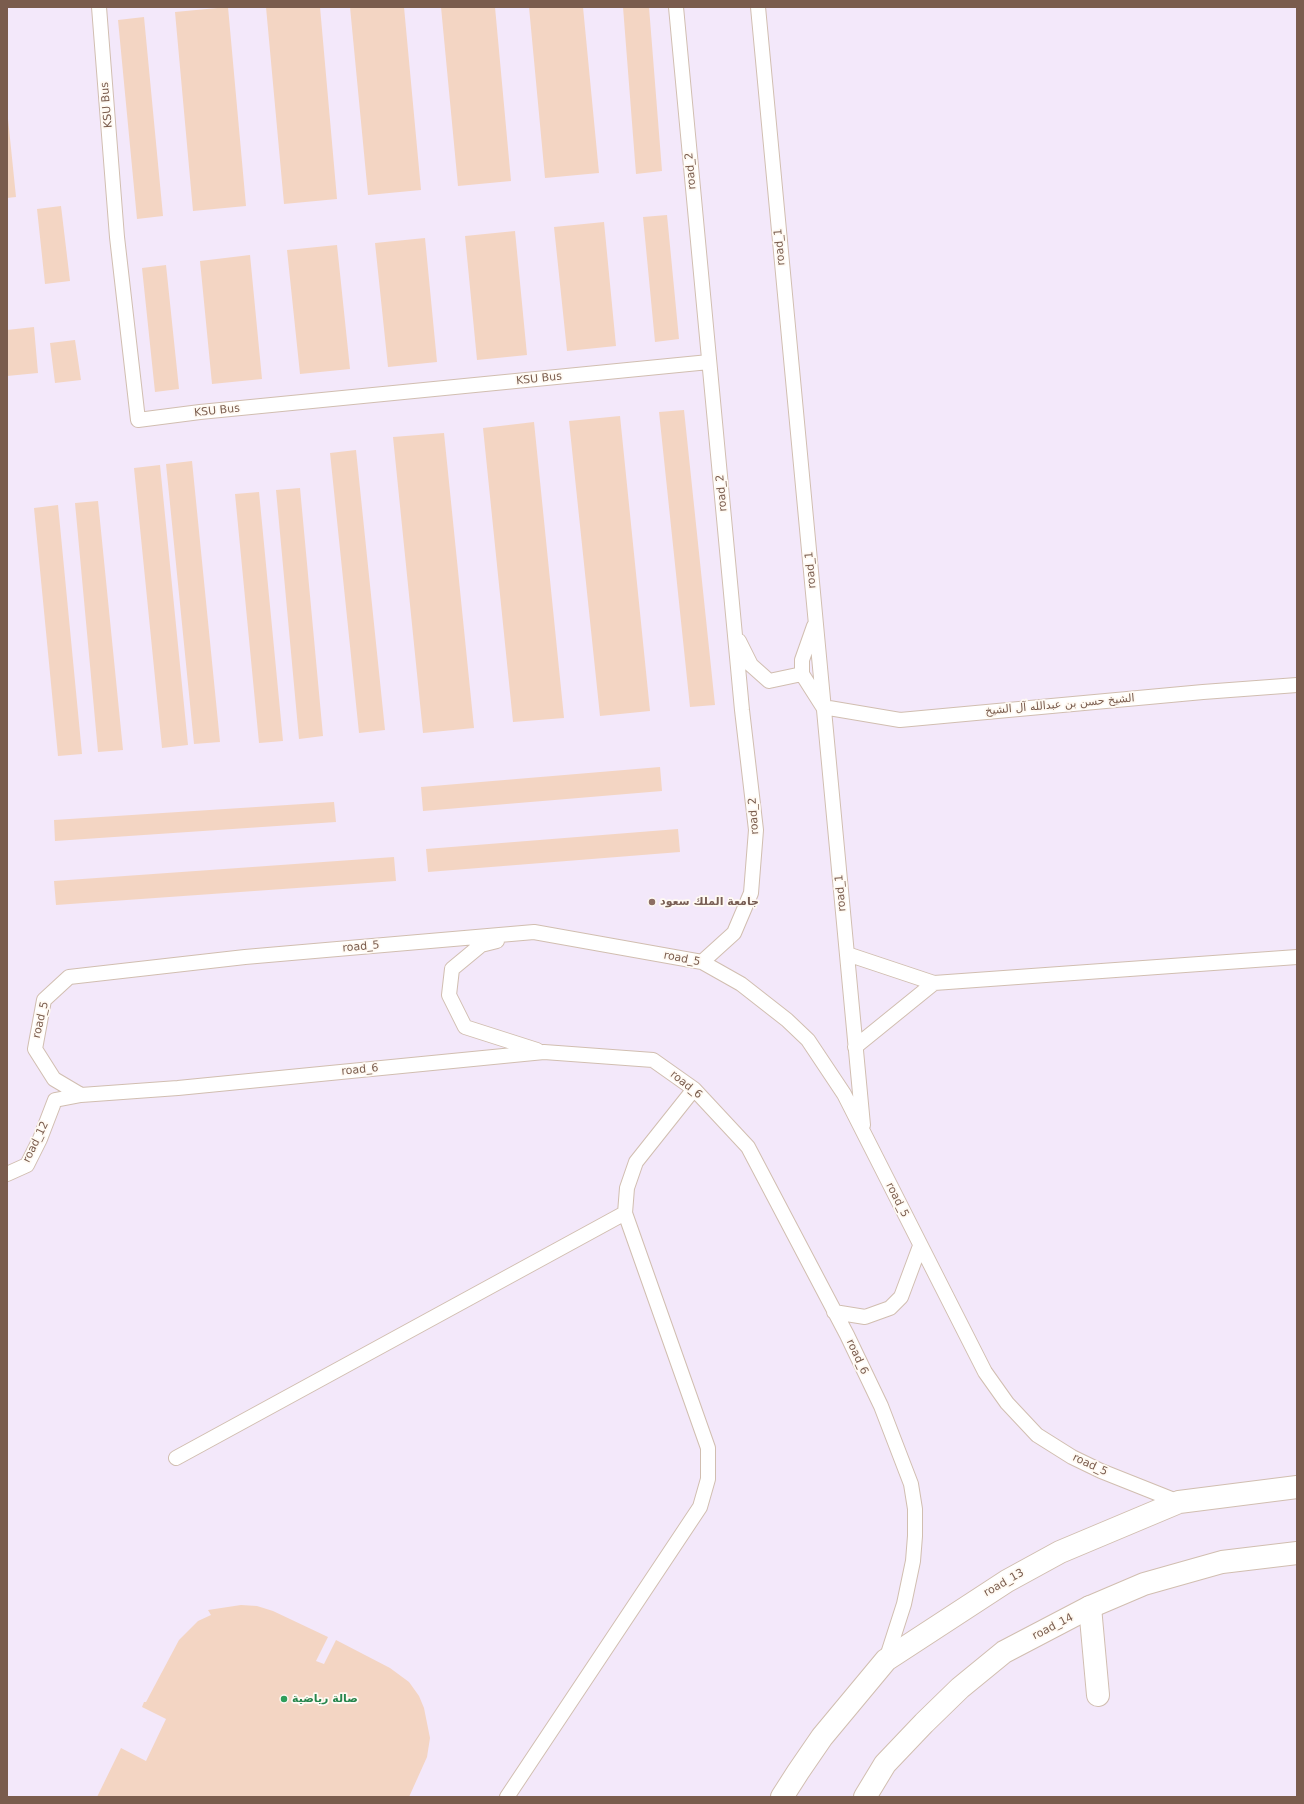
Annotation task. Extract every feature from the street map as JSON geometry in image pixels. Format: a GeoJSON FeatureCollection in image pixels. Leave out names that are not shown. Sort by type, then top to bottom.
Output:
{"type":"FeatureCollection","features":[{"type":"Feature","properties":{"kind":"street","name":"road_13"},"geometry":{"type":"LineString","coordinates":[[782,1797],[822,1737],[886,1660],[1007,1580],[1060,1552],[1179,1502],[1297,1488]]}},
{"type":"Feature","properties":{"kind":"street","name":"road_14"},"geometry":{"type":"LineString","coordinates":[[865,1797],[885,1764],[924,1723],[960,1688],[1004,1652],[1090,1607],[1144,1584],[1222,1562],[1297,1553]]}},
{"type":"Feature","properties":{"kind":"street"},"geometry":{"type":"LineString","coordinates":[[1090,1607],[1098,1695]]}},
{"type":"Feature","properties":{"kind":"lane","name":"KSU Bus"},"geometry":{"type":"LineString","coordinates":[[99,7],[117,237],[138,420],[200,412],[709,362]]}},
{"type":"Feature","properties":{"kind":"lane","name":"road_2"},"geometry":{"type":"LineString","coordinates":[[676,7],[735,634],[756,830],[751,893],[734,933],[702,962]]}},
{"type":"Feature","properties":{"kind":"lane","name":"road_1"},"geometry":{"type":"LineString","coordinates":[[758,7],[864,1133]]}},
{"type":"Feature","properties":{"kind":"lane"},"geometry":{"type":"LineString","coordinates":[[815,622],[802,660],[802,674],[823,707]]}},
{"type":"Feature","properties":{"kind":"lane"},"geometry":{"type":"LineString","coordinates":[[735,634],[751,665],[770,681],[802,674]]}},
{"type":"Feature","properties":{"kind":"lane","name":"الشيخ حسن بن عبدالله آل الشيخ"},"geometry":{"type":"LineString","coordinates":[[823,707],[900,720],[1203,692],[1297,685]]}},
{"type":"Feature","properties":{"kind":"lane"},"geometry":{"type":"LineString","coordinates":[[534,932],[481,945],[452,969],[449,994],[465,1027],[544,1052]]}},
{"type":"Feature","properties":{"kind":"lane","name":"road_5"},"geometry":{"type":"LineString","coordinates":[[81,1095],[54,1079],[35,1049],[44,1000],[69,977],[245,957],[534,932],[702,962],[741,984],[787,1020],[808,1040],[844,1094],[985,1372],[1007,1403],[1037,1434],[1072,1457],[1101,1471],[1179,1502]]}},
{"type":"Feature","properties":{"kind":"lane"},"geometry":{"type":"LineString","coordinates":[[847,954],[934,983],[1297,957]]}},
{"type":"Feature","properties":{"kind":"lane"},"geometry":{"type":"LineString","coordinates":[[856,1046],[934,983]]}},
{"type":"Feature","properties":{"kind":"lane","name":"road_6"},"geometry":{"type":"LineString","coordinates":[[55,1100],[81,1095],[178,1088],[544,1052],[654,1060],[694,1089],[748,1148],[847,1335],[881,1406],[911,1484],[915,1509],[916,1536],[913,1561],[904,1604],[886,1660]]}},
{"type":"Feature","properties":{"kind":"lane"},"geometry":{"type":"LineString","coordinates":[[507,1797],[700,1508],[708,1479],[708,1448],[624,1213],[627,1188],[636,1162],[694,1089]]}},
{"type":"Feature","properties":{"kind":"lane","name":"road_12"},"geometry":{"type":"LineString","coordinates":[[7,1174],[27,1165],[40,1139],[55,1100]]}},
{"type":"Feature","properties":{"kind":"lane"},"geometry":{"type":"LineString","coordinates":[[176,1458],[624,1213]]}},
{"type":"Feature","properties":{"kind":"lane"},"geometry":{"type":"LineString","coordinates":[[834,1312],[865,1317],[890,1308],[900,1297],[920,1246]]}},
{"type":"Feature","properties":{"kind":"shaded area","name":"جامعة الملك سعود"},"geometry":{"type":"Polygon","coordinates":[[[7,7],[1297,7],[1297,1797],[7,1797],[7,7]]]}},
{"type":"Feature","properties":{"kind":"building"},"geometry":{"type":"Polygon","coordinates":[[[228,7],[246,206],[193,211],[175,12],[228,7]]]}},
{"type":"Feature","properties":{"kind":"building"},"geometry":{"type":"Polygon","coordinates":[[[266,7],[320,7],[337,199],[284,204],[266,7]]]}},
{"type":"Feature","properties":{"kind":"building"},"geometry":{"type":"Polygon","coordinates":[[[350,7],[404,7],[421,190],[368,195],[350,7]]]}},
{"type":"Feature","properties":{"kind":"building"},"geometry":{"type":"Polygon","coordinates":[[[441,7],[495,7],[511,181],[458,186],[441,7]]]}},
{"type":"Feature","properties":{"kind":"building"},"geometry":{"type":"Polygon","coordinates":[[[529,7],[583,7],[599,173],[545,178],[529,7]]]}},
{"type":"Feature","properties":{"kind":"building"},"geometry":{"type":"Polygon","coordinates":[[[623,7],[649,7],[662,171],[636,174],[623,7]]]}},
{"type":"Feature","properties":{"kind":"building"},"geometry":{"type":"Polygon","coordinates":[[[144,17],[163,216],[137,219],[118,20],[144,17]]]}},
{"type":"Feature","properties":{"kind":"building"},"geometry":{"type":"Polygon","coordinates":[[[7,109],[16,197],[7,198],[7,109]]]}},
{"type":"Feature","properties":{"kind":"building"},"geometry":{"type":"Polygon","coordinates":[[[61,206],[70,281],[45,284],[37,209],[61,206]]]}},
{"type":"Feature","properties":{"kind":"building"},"geometry":{"type":"Polygon","coordinates":[[[667,215],[679,339],[655,342],[643,217],[667,215]]]}},
{"type":"Feature","properties":{"kind":"building"},"geometry":{"type":"Polygon","coordinates":[[[604,222],[616,346],[567,351],[554,227],[604,222]]]}},
{"type":"Feature","properties":{"kind":"building"},"geometry":{"type":"Polygon","coordinates":[[[515,231],[527,355],[477,360],[465,236],[515,231]]]}},
{"type":"Feature","properties":{"kind":"building"},"geometry":{"type":"Polygon","coordinates":[[[425,238],[437,362],[388,367],[375,243],[425,238]]]}},
{"type":"Feature","properties":{"kind":"building"},"geometry":{"type":"Polygon","coordinates":[[[337,245],[350,369],[300,374],[287,250],[337,245]]]}},
{"type":"Feature","properties":{"kind":"building"},"geometry":{"type":"Polygon","coordinates":[[[250,255],[262,379],[212,384],[200,261],[250,255]]]}},
{"type":"Feature","properties":{"kind":"building"},"geometry":{"type":"Polygon","coordinates":[[[166,265],[179,389],[155,392],[142,268],[166,265]]]}},
{"type":"Feature","properties":{"kind":"building"},"geometry":{"type":"Polygon","coordinates":[[[34,327],[38,373],[7,376],[7,330],[34,327]]]}},
{"type":"Feature","properties":{"kind":"building"},"geometry":{"type":"Polygon","coordinates":[[[75,340],[81,380],[55,383],[50,343],[75,340]]]}},
{"type":"Feature","properties":{"kind":"building"},"geometry":{"type":"Polygon","coordinates":[[[684,410],[715,705],[690,707],[659,412],[684,410]]]}},
{"type":"Feature","properties":{"kind":"building"},"geometry":{"type":"Polygon","coordinates":[[[620,416],[650,711],[600,716],[569,421],[620,416]]]}},
{"type":"Feature","properties":{"kind":"building"},"geometry":{"type":"Polygon","coordinates":[[[534,422],[564,718],[513,722],[483,428],[534,422]]]}},
{"type":"Feature","properties":{"kind":"building"},"geometry":{"type":"Polygon","coordinates":[[[444,433],[474,728],[423,733],[393,437],[444,433]]]}},
{"type":"Feature","properties":{"kind":"building"},"geometry":{"type":"Polygon","coordinates":[[[356,450],[385,730],[359,733],[330,453],[356,450]]]}},
{"type":"Feature","properties":{"kind":"building"},"geometry":{"type":"Polygon","coordinates":[[[192,461],[220,742],[194,744],[166,464],[192,461]]]}},
{"type":"Feature","properties":{"kind":"building"},"geometry":{"type":"Polygon","coordinates":[[[160,465],[188,745],[162,748],[134,468],[160,465]]]}},
{"type":"Feature","properties":{"kind":"building"},"geometry":{"type":"Polygon","coordinates":[[[300,488],[323,736],[299,739],[276,490],[300,488]]]}},
{"type":"Feature","properties":{"kind":"building"},"geometry":{"type":"Polygon","coordinates":[[[259,492],[283,741],[259,743],[235,494],[259,492]]]}},
{"type":"Feature","properties":{"kind":"building"},"geometry":{"type":"Polygon","coordinates":[[[98,501],[123,750],[98,752],[75,503],[98,501]]]}},
{"type":"Feature","properties":{"kind":"building"},"geometry":{"type":"Polygon","coordinates":[[[58,505],[82,754],[58,756],[34,508],[58,505]]]}},
{"type":"Feature","properties":{"kind":"building"},"geometry":{"type":"Polygon","coordinates":[[[660,767],[662,791],[423,811],[421,787],[660,767]]]}},
{"type":"Feature","properties":{"kind":"building"},"geometry":{"type":"Polygon","coordinates":[[[334,802],[336,822],[55,841],[54,820],[334,802]]]}},
{"type":"Feature","properties":{"kind":"building"},"geometry":{"type":"Polygon","coordinates":[[[678,829],[680,852],[428,872],[426,849],[678,829]]]}},
{"type":"Feature","properties":{"kind":"building"},"geometry":{"type":"Polygon","coordinates":[[[394,857],[396,881],[56,905],[54,881],[394,857]]]}},
{"type":"Feature","properties":{"kind":"building","name":"صالة رياضية"},"geometry":{"type":"Polygon","coordinates":[[[241,1605],[257,1606],[273,1611],[328,1637],[316,1661],[324,1664],[336,1640],[390,1668],[409,1682],[419,1696],[424,1708],[430,1738],[427,1757],[409,1797],[97,1797],[121,1748],[146,1761],[166,1719],[142,1707],[179,1640],[198,1621],[211,1615],[208,1610],[241,1605]]]}},
{"type":"Feature","properties":{"kind":"place","name":"جامعة الملك سعود"},"geometry":{"type":"Point","coordinates":[652,902]}},
{"type":"Feature","properties":{"kind":"place","name":"صالة رياضية"},"geometry":{"type":"Point","coordinates":[284,1699]}}]}
